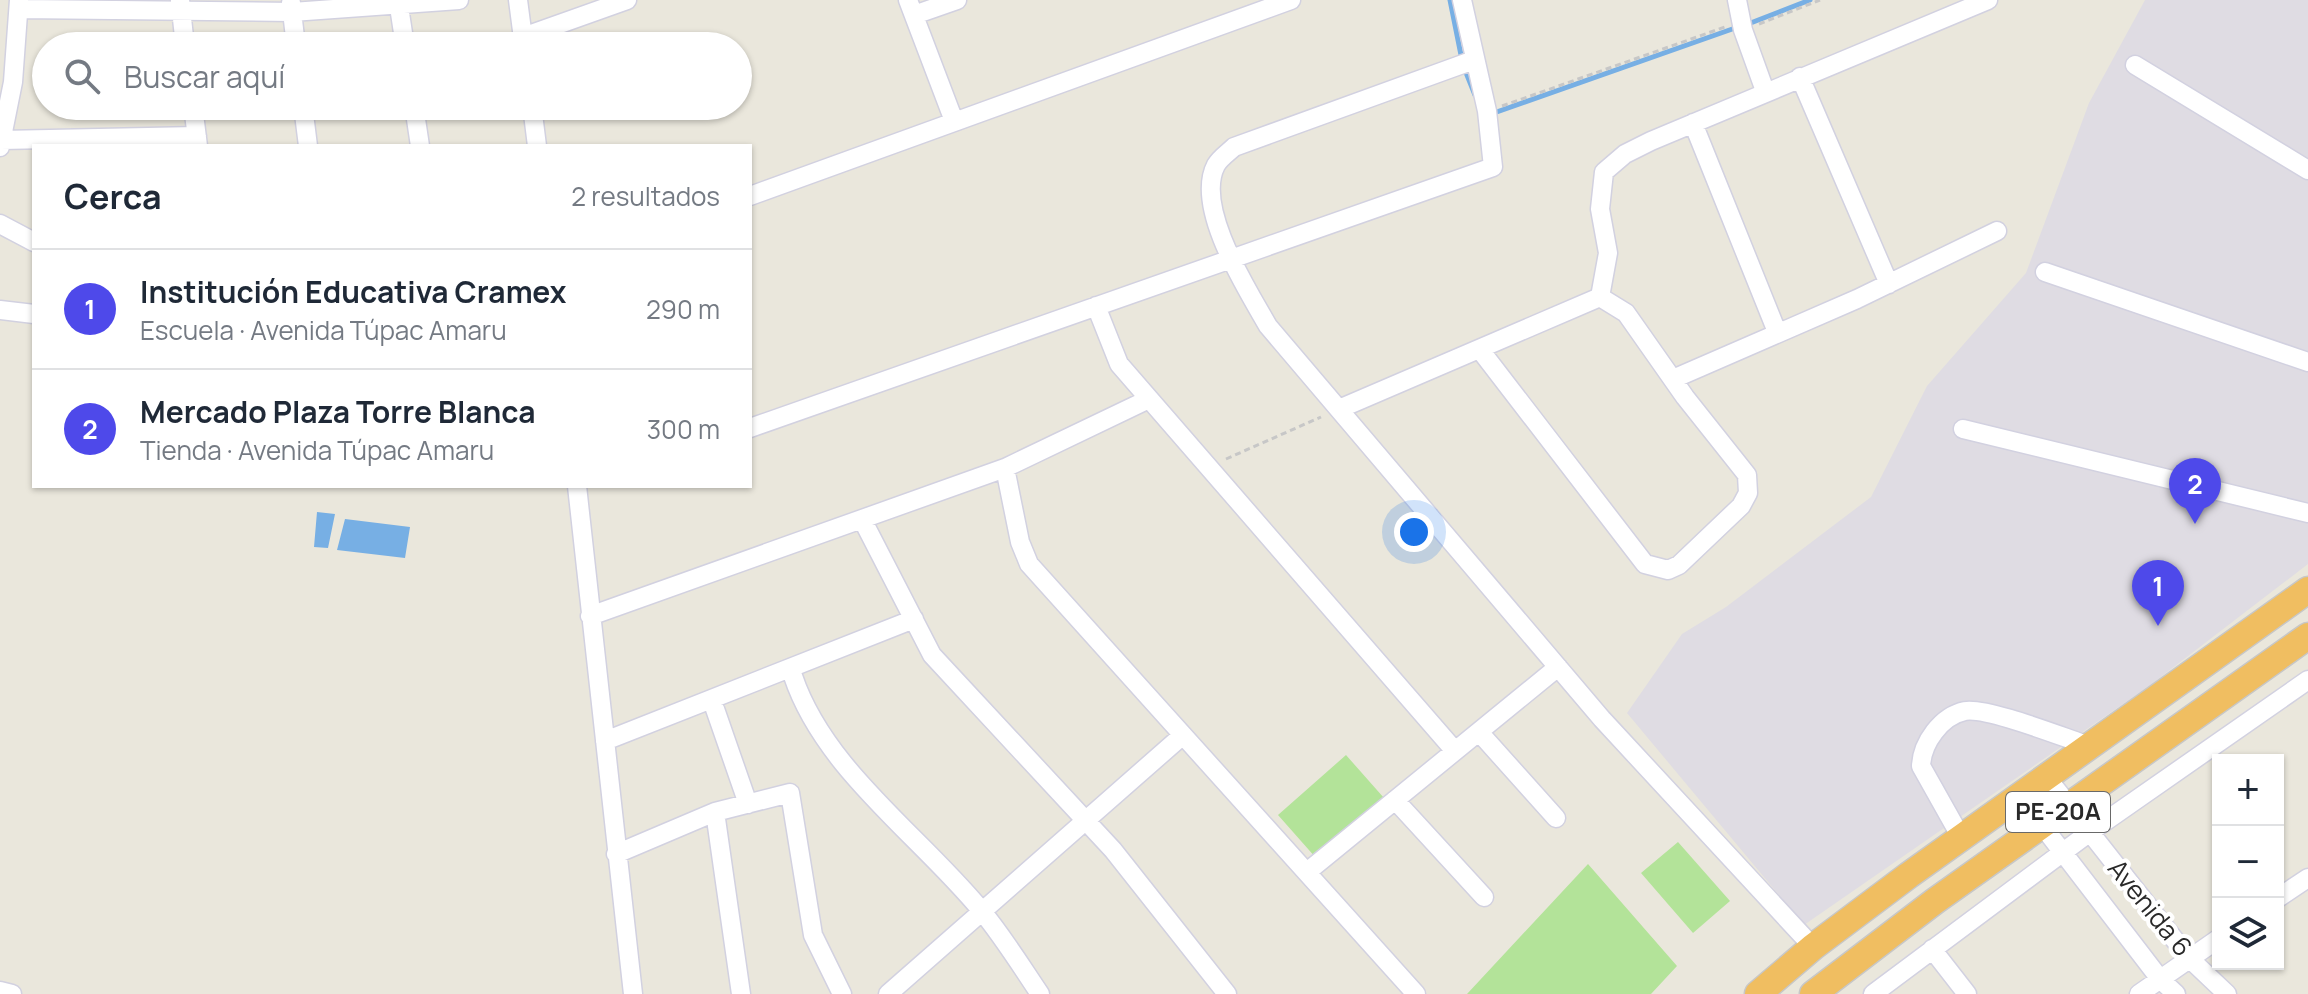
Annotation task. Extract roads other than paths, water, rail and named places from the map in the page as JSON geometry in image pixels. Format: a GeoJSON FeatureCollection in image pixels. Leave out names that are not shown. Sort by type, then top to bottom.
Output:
{"type":"FeatureCollection","features":[{"type":"Feature","properties":{"kind":"highway","name":"PE-20A"},"geometry":{"type":"LineString","coordinates":[[1758,994],[1813,947],[2308,590]]}},
{"type":"Feature","properties":{"kind":"highway","name":"PE-20A"},"geometry":{"type":"LineString","coordinates":[[1813,994],[2040,824],[2308,636]]}},
{"type":"Feature","properties":{"kind":"street"},"geometry":{"type":"LineString","coordinates":[[0,147],[13,82],[19,4],[291,6],[459,0]]}},
{"type":"Feature","properties":{"kind":"street"},"geometry":{"type":"LineString","coordinates":[[518,0],[523,32]]}},
{"type":"Feature","properties":{"kind":"street"},"geometry":{"type":"LineString","coordinates":[[549,32],[627,0]]}},
{"type":"Feature","properties":{"kind":"street"},"geometry":{"type":"LineString","coordinates":[[954,121],[911,8],[957,0]]}},
{"type":"Feature","properties":{"kind":"street"},"geometry":{"type":"LineString","coordinates":[[752,195],[1291,0]]}},
{"type":"Feature","properties":{"kind":"street"},"geometry":{"type":"LineString","coordinates":[[752,427],[1493,167],[1487,111],[1462,0]]}},
{"type":"Feature","properties":{"kind":"street"},"geometry":{"type":"LineString","coordinates":[[1737,0],[1743,30],[1765,91]]}},
{"type":"Feature","properties":{"kind":"street"},"geometry":{"type":"LineString","coordinates":[[1600,297],[1608,253],[1600,209],[1604,172],[1625,154],[1765,91],[1988,0]]}},
{"type":"Feature","properties":{"kind":"street"},"geometry":{"type":"LineString","coordinates":[[399,3],[403,32]]}},
{"type":"Feature","properties":{"kind":"street"},"geometry":{"type":"LineString","coordinates":[[180,5],[183,32]]}},
{"type":"Feature","properties":{"kind":"street"},"geometry":{"type":"LineString","coordinates":[[291,6],[294,32]]}},
{"type":"Feature","properties":{"kind":"street"},"geometry":{"type":"LineString","coordinates":[[1474,60],[1234,147],[1217,164],[1211,186],[1231,260],[1268,326],[1558,667],[1813,947]]}},
{"type":"Feature","properties":{"kind":"street"},"geometry":{"type":"LineString","coordinates":[[2135,65],[2308,170]]}},
{"type":"Feature","properties":{"kind":"street"},"geometry":{"type":"LineString","coordinates":[[1800,77],[1889,284]]}},
{"type":"Feature","properties":{"kind":"street"},"geometry":{"type":"LineString","coordinates":[[1,140],[198,141],[195,120]]}},
{"type":"Feature","properties":{"kind":"street"},"geometry":{"type":"LineString","coordinates":[[305,120],[308,144]]}},
{"type":"Feature","properties":{"kind":"street"},"geometry":{"type":"LineString","coordinates":[[416,120],[420,144]]}},
{"type":"Feature","properties":{"kind":"street"},"geometry":{"type":"LineString","coordinates":[[534,120],[537,144]]}},
{"type":"Feature","properties":{"kind":"street"},"geometry":{"type":"LineString","coordinates":[[1693,123],[1777,332]]}},
{"type":"Feature","properties":{"kind":"street"},"geometry":{"type":"LineString","coordinates":[[0,224],[32,241]]}},
{"type":"Feature","properties":{"kind":"street"},"geometry":{"type":"LineString","coordinates":[[1673,379],[1889,284],[1997,231]]}},
{"type":"Feature","properties":{"kind":"street"},"geometry":{"type":"LineString","coordinates":[[2045,272],[2308,362]]}},
{"type":"Feature","properties":{"kind":"street"},"geometry":{"type":"LineString","coordinates":[[1339,409],[1481,351],[1600,297]]}},
{"type":"Feature","properties":{"kind":"street"},"geometry":{"type":"LineString","coordinates":[[1481,351],[1645,564],[1657,570],[1668,570],[1679,565],[1741,506],[1748,493],[1747,475],[1626,313],[1600,297]]}},
{"type":"Feature","properties":{"kind":"street"},"geometry":{"type":"LineString","coordinates":[[1096,306],[1119,364],[1455,751]]}},
{"type":"Feature","properties":{"kind":"street"},"geometry":{"type":"LineString","coordinates":[[0,310],[32,314]]}},
{"type":"Feature","properties":{"kind":"street"},"geometry":{"type":"LineString","coordinates":[[590,616],[1005,468],[1149,399]]}},
{"type":"Feature","properties":{"kind":"street"},"geometry":{"type":"LineString","coordinates":[[1963,429],[2308,513]]}},
{"type":"Feature","properties":{"kind":"street"},"geometry":{"type":"LineString","coordinates":[[1005,468],[1020,542],[1029,564],[1416,994]]}},
{"type":"Feature","properties":{"kind":"street"},"geometry":{"type":"LineString","coordinates":[[580,488],[590,616],[633,994]]}},
{"type":"Feature","properties":{"kind":"street"},"geometry":{"type":"LineString","coordinates":[[862,519],[932,655],[1085,820],[1227,994]]}},
{"type":"Feature","properties":{"kind":"street"},"geometry":{"type":"LineString","coordinates":[[605,741],[914,619]]}},
{"type":"Feature","properties":{"kind":"street"},"geometry":{"type":"LineString","coordinates":[[1307,872],[1558,667]]}},
{"type":"Feature","properties":{"kind":"street"},"geometry":{"type":"LineString","coordinates":[[793,676],[803,706],[829,745],[981,909],[1040,994]]}},
{"type":"Feature","properties":{"kind":"street"},"geometry":{"type":"LineString","coordinates":[[1873,994],[2090,832],[2308,680]]}},
{"type":"Feature","properties":{"kind":"street"},"geometry":{"type":"LineString","coordinates":[[715,709],[748,804]]}},
{"type":"Feature","properties":{"kind":"street"},"geometry":{"type":"LineString","coordinates":[[1962,839],[1921,766],[1929,739],[1944,721],[1965,711],[1985,713],[2093,747]]}},
{"type":"Feature","properties":{"kind":"street"},"geometry":{"type":"LineString","coordinates":[[1479,732],[1556,818]]}},
{"type":"Feature","properties":{"kind":"street"},"geometry":{"type":"LineString","coordinates":[[888,994],[981,909],[1183,735]]}},
{"type":"Feature","properties":{"kind":"street","name":"Avenida 6"},"geometry":{"type":"LineString","coordinates":[[2048,779],[2189,958],[2227,994]]}},
{"type":"Feature","properties":{"kind":"street"},"geometry":{"type":"LineString","coordinates":[[616,854],[715,812],[790,793],[813,935],[842,994]]}},
{"type":"Feature","properties":{"kind":"street","name":"Avenida 6"},"geometry":{"type":"LineString","coordinates":[[2021,798],[2160,979],[2176,994]]}},
{"type":"Feature","properties":{"kind":"street"},"geometry":{"type":"LineString","coordinates":[[1395,800],[1484,897]]}},
{"type":"Feature","properties":{"kind":"street"},"geometry":{"type":"LineString","coordinates":[[715,812],[741,994]]}},
{"type":"Feature","properties":{"kind":"street"},"geometry":{"type":"LineString","coordinates":[[2284,894],[2308,878]]}},
{"type":"Feature","properties":{"kind":"street"},"geometry":{"type":"LineString","coordinates":[[2139,994],[2212,943]]}},
{"type":"Feature","properties":{"kind":"street"},"geometry":{"type":"LineString","coordinates":[[1932,949],[1967,994]]}},
{"type":"Feature","properties":{"kind":"street"},"geometry":{"type":"LineString","coordinates":[[0,991],[12,994]]}},
{"type":"Feature","properties":{"kind":"water"},"geometry":{"type":"Polygon","coordinates":[[[317,512],[335,514],[328,548],[314,547],[317,512]]]}},
{"type":"Feature","properties":{"kind":"water"},"geometry":{"type":"Polygon","coordinates":[[[345,519],[410,527],[405,558],[337,550],[345,519]]]}},
{"type":"Feature","properties":{"kind":"waterway"},"geometry":{"type":"LineString","coordinates":[[1450,0],[1463,65],[1475,95]]}},
{"type":"Feature","properties":{"kind":"waterway"},"geometry":{"type":"LineString","coordinates":[[1748,24],[1810,0]]}},
{"type":"Feature","properties":{"kind":"waterway"},"geometry":{"type":"LineString","coordinates":[[1491,114],[1738,27]]}},
{"type":"Feature","properties":{"kind":"place","name":"Mercado Plaza Torre Blanca"},"geometry":{"type":"Point","coordinates":[2195,524]}},
{"type":"Feature","properties":{"kind":"place","name":"Institución Educativa Cramex"},"geometry":{"type":"Point","coordinates":[2158,626]}}]}
